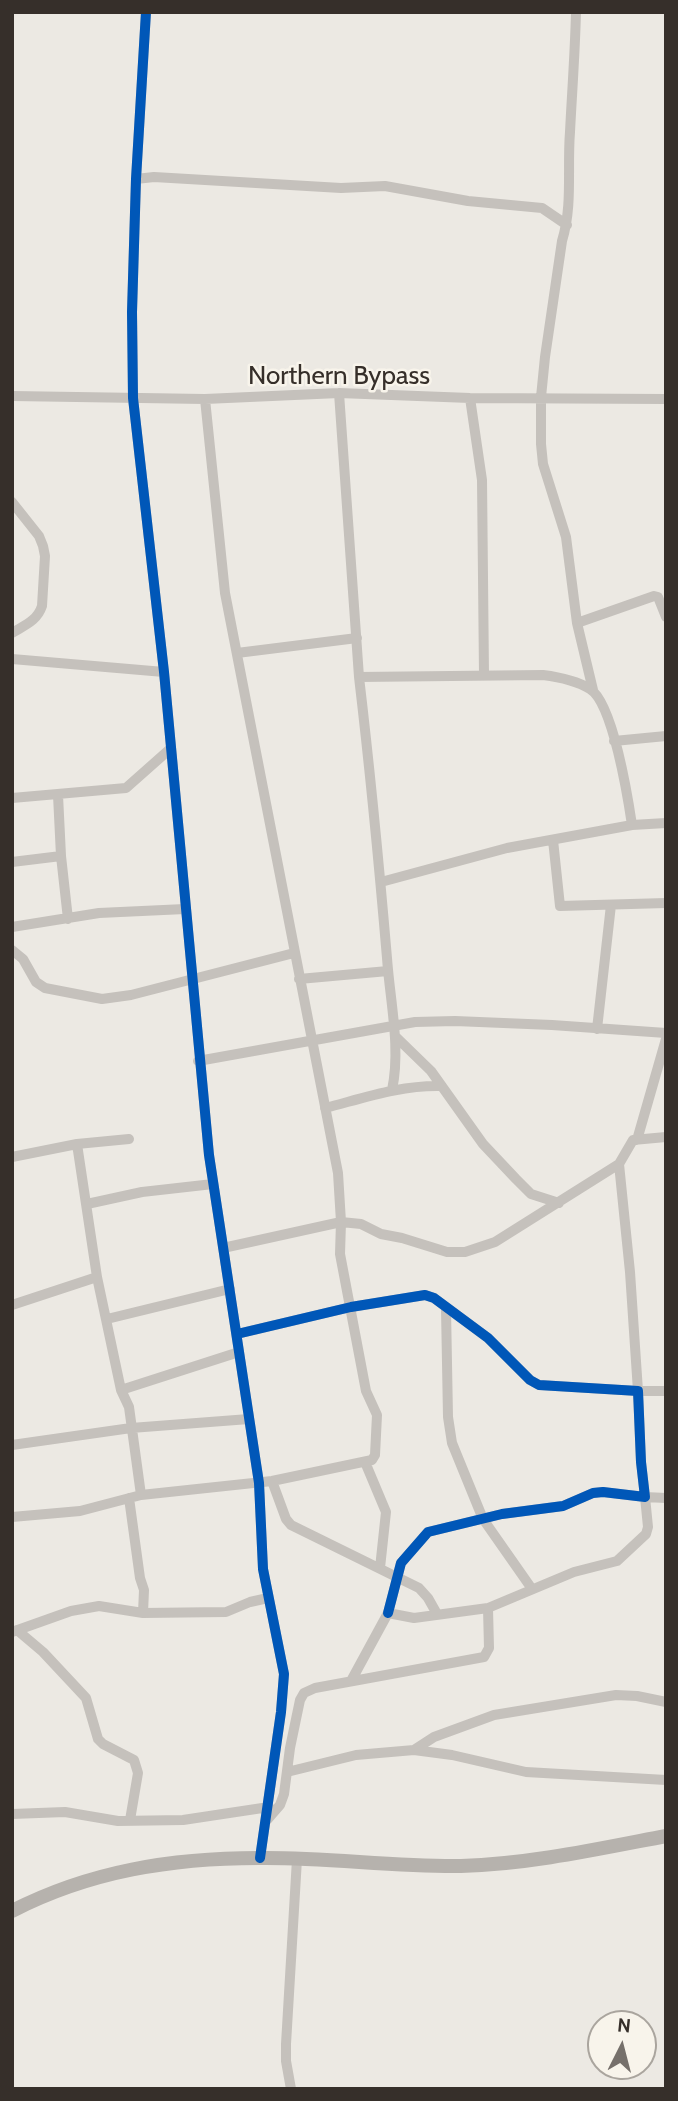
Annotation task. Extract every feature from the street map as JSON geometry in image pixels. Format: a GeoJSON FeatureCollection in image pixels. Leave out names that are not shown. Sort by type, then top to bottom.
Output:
{"type":"FeatureCollection","features":[{"type":"Feature","properties":{"kind":"main road"},"geometry":{"type":"LineString","coordinates":[[12,1911],[80,1882],[118,1871],[175,1862],[260,1858],[419,1866],[496,1864],[576,1853],[666,1836]]}},
{"type":"Feature","properties":{"kind":"street"},"geometry":{"type":"LineString","coordinates":[[146,12],[136,179],[132,312],[133,398],[164,672],[198,1061],[213,1184],[259,1483],[262,1569],[285,1683],[260,1858]]}},
{"type":"Feature","properties":{"kind":"street"},"geometry":{"type":"LineString","coordinates":[[576,12],[566,225],[541,397],[543,464],[566,537],[577,623],[593,690],[604,710],[623,768],[632,825]]}},
{"type":"Feature","properties":{"kind":"street"},"geometry":{"type":"LineString","coordinates":[[136,179],[154,177],[341,188],[385,186],[468,201],[542,208],[566,225]]}},
{"type":"Feature","properties":{"kind":"street"},"geometry":{"type":"LineString","coordinates":[[339,393],[359,677],[394,1031],[396,1072],[391,1090]]}},
{"type":"Feature","properties":{"kind":"street","name":"Northern Bypass"},"geometry":{"type":"LineString","coordinates":[[12,396],[205,399],[339,393],[470,398],[666,399]]}},
{"type":"Feature","properties":{"kind":"street"},"geometry":{"type":"LineString","coordinates":[[470,398],[482,480],[484,675]]}},
{"type":"Feature","properties":{"kind":"street"},"geometry":{"type":"LineString","coordinates":[[12,1517],[80,1511],[141,1495],[272,1481],[374,1458],[378,1421],[366,1391],[339,1246],[341,1222],[338,1173],[225,593],[205,399]]}},
{"type":"Feature","properties":{"kind":"street"},"geometry":{"type":"LineString","coordinates":[[12,502],[39,536],[45,556],[43,607],[35,620],[12,632]]}},
{"type":"Feature","properties":{"kind":"street"},"geometry":{"type":"LineString","coordinates":[[577,623],[654,596],[658,597],[666,617]]}},
{"type":"Feature","properties":{"kind":"street"},"geometry":{"type":"LineString","coordinates":[[237,653],[356,638]]}},
{"type":"Feature","properties":{"kind":"street"},"geometry":{"type":"LineString","coordinates":[[12,659],[164,672]]}},
{"type":"Feature","properties":{"kind":"street"},"geometry":{"type":"LineString","coordinates":[[359,677],[543,675],[561,678],[593,690]]}},
{"type":"Feature","properties":{"kind":"street"},"geometry":{"type":"LineString","coordinates":[[614,741],[666,736]]}},
{"type":"Feature","properties":{"kind":"street"},"geometry":{"type":"LineString","coordinates":[[12,798],[126,788],[170,748]]}},
{"type":"Feature","properties":{"kind":"street"},"geometry":{"type":"LineString","coordinates":[[58,795],[68,919]]}},
{"type":"Feature","properties":{"kind":"street"},"geometry":{"type":"LineString","coordinates":[[381,882],[507,848],[632,825],[666,822]]}},
{"type":"Feature","properties":{"kind":"street"},"geometry":{"type":"LineString","coordinates":[[553,840],[560,906],[666,903]]}},
{"type":"Feature","properties":{"kind":"street"},"geometry":{"type":"LineString","coordinates":[[12,862],[61,856]]}},
{"type":"Feature","properties":{"kind":"street"},"geometry":{"type":"LineString","coordinates":[[597,1029],[611,905]]}},
{"type":"Feature","properties":{"kind":"street"},"geometry":{"type":"LineString","coordinates":[[12,927],[99,913],[185,909]]}},
{"type":"Feature","properties":{"kind":"street"},"geometry":{"type":"LineString","coordinates":[[12,950],[23,959],[36,982],[45,988],[103,999],[294,953]]}},
{"type":"Feature","properties":{"kind":"street"},"geometry":{"type":"LineString","coordinates":[[299,979],[388,971]]}},
{"type":"Feature","properties":{"kind":"street"},"geometry":{"type":"LineString","coordinates":[[198,1061],[312,1040],[394,1031],[415,1022],[455,1021],[666,1033]]}},
{"type":"Feature","properties":{"kind":"street"},"geometry":{"type":"LineString","coordinates":[[394,1031],[431,1071],[484,1144],[516,1180],[531,1194],[559,1203]]}},
{"type":"Feature","properties":{"kind":"street"},"geometry":{"type":"LineString","coordinates":[[637,1140],[666,1039]]}},
{"type":"Feature","properties":{"kind":"street"},"geometry":{"type":"LineString","coordinates":[[325,1108],[391,1090],[441,1086]]}},
{"type":"Feature","properties":{"kind":"street"},"geometry":{"type":"LineString","coordinates":[[223,1248],[341,1222],[362,1224],[382,1234],[455,1254],[495,1242],[559,1203],[619,1164],[630,1143],[666,1137]]}},
{"type":"Feature","properties":{"kind":"street"},"geometry":{"type":"LineString","coordinates":[[12,1157],[77,1144],[129,1139]]}},
{"type":"Feature","properties":{"kind":"street"},"geometry":{"type":"LineString","coordinates":[[77,1144],[97,1277],[121,1390],[129,1407],[141,1495]]}},
{"type":"Feature","properties":{"kind":"street"},"geometry":{"type":"LineString","coordinates":[[388,1613],[414,1618],[488,1608],[574,1572],[617,1561],[646,1534],[648,1527],[641,1462],[630,1272],[619,1164]]}},
{"type":"Feature","properties":{"kind":"street"},"geometry":{"type":"LineString","coordinates":[[87,1204],[142,1192],[213,1184]]}},
{"type":"Feature","properties":{"kind":"street"},"geometry":{"type":"LineString","coordinates":[[12,1304],[97,1277]]}},
{"type":"Feature","properties":{"kind":"street"},"geometry":{"type":"LineString","coordinates":[[107,1319],[230,1289]]}},
{"type":"Feature","properties":{"kind":"street"},"geometry":{"type":"LineString","coordinates":[[237,1334],[351,1307],[418,1295],[434,1298],[488,1338],[530,1380],[539,1385],[666,1391]]}},
{"type":"Feature","properties":{"kind":"street"},"geometry":{"type":"LineString","coordinates":[[446,1309],[449,1431],[452,1443],[484,1519],[532,1589]]}},
{"type":"Feature","properties":{"kind":"street"},"geometry":{"type":"LineString","coordinates":[[121,1390],[239,1352]]}},
{"type":"Feature","properties":{"kind":"street"},"geometry":{"type":"LineString","coordinates":[[12,1445],[131,1428],[249,1419]]}},
{"type":"Feature","properties":{"kind":"street"},"geometry":{"type":"LineString","coordinates":[[365,1462],[386,1512],[380,1568]]}},
{"type":"Feature","properties":{"kind":"street"},"geometry":{"type":"LineString","coordinates":[[272,1481],[286,1520],[291,1525],[419,1588],[437,1614]]}},
{"type":"Feature","properties":{"kind":"street"},"geometry":{"type":"LineString","coordinates":[[351,1681],[388,1613],[401,1563],[423,1535],[502,1514],[563,1506],[593,1493],[666,1499]]}},
{"type":"Feature","properties":{"kind":"street"},"geometry":{"type":"LineString","coordinates":[[129,1498],[139,1578],[144,1590],[143,1613]]}},
{"type":"Feature","properties":{"kind":"street"},"geometry":{"type":"LineString","coordinates":[[15,1631],[71,1611],[99,1606],[143,1613],[232,1611],[250,1602],[268,1598]]}},
{"type":"Feature","properties":{"kind":"street"},"geometry":{"type":"LineString","coordinates":[[267,1820],[280,1805],[284,1794],[300,1700],[304,1693],[315,1688],[484,1657],[489,1648],[488,1608]]}},
{"type":"Feature","properties":{"kind":"street"},"geometry":{"type":"LineString","coordinates":[[15,1631],[43,1652],[86,1698],[98,1739],[134,1760],[138,1773],[130,1820]]}},
{"type":"Feature","properties":{"kind":"street"},"geometry":{"type":"LineString","coordinates":[[414,1750],[434,1737],[494,1715],[616,1695],[666,1702]]}},
{"type":"Feature","properties":{"kind":"street"},"geometry":{"type":"LineString","coordinates":[[287,1772],[356,1755],[414,1750],[452,1755],[526,1772],[666,1780]]}},
{"type":"Feature","properties":{"kind":"street"},"geometry":{"type":"LineString","coordinates":[[12,1814],[65,1812],[107,1820],[183,1819],[269,1807]]}},
{"type":"Feature","properties":{"kind":"street"},"geometry":{"type":"LineString","coordinates":[[291,2089],[286,2043],[297,1859]]}},
{"type":"Feature","properties":{"kind":"cycle path"},"geometry":{"type":"LineString","coordinates":[[146,12],[136,179],[132,312],[133,398],[164,672],[209,1155],[259,1483],[263,1569],[284,1674],[260,1858]]}},
{"type":"Feature","properties":{"kind":"cycle path"},"geometry":{"type":"LineString","coordinates":[[237,1334],[351,1307],[425,1295],[434,1298],[488,1338],[530,1380],[539,1385],[638,1391],[645,1497],[593,1493],[563,1506],[502,1514],[428,1532],[401,1563],[388,1613]]}}]}
